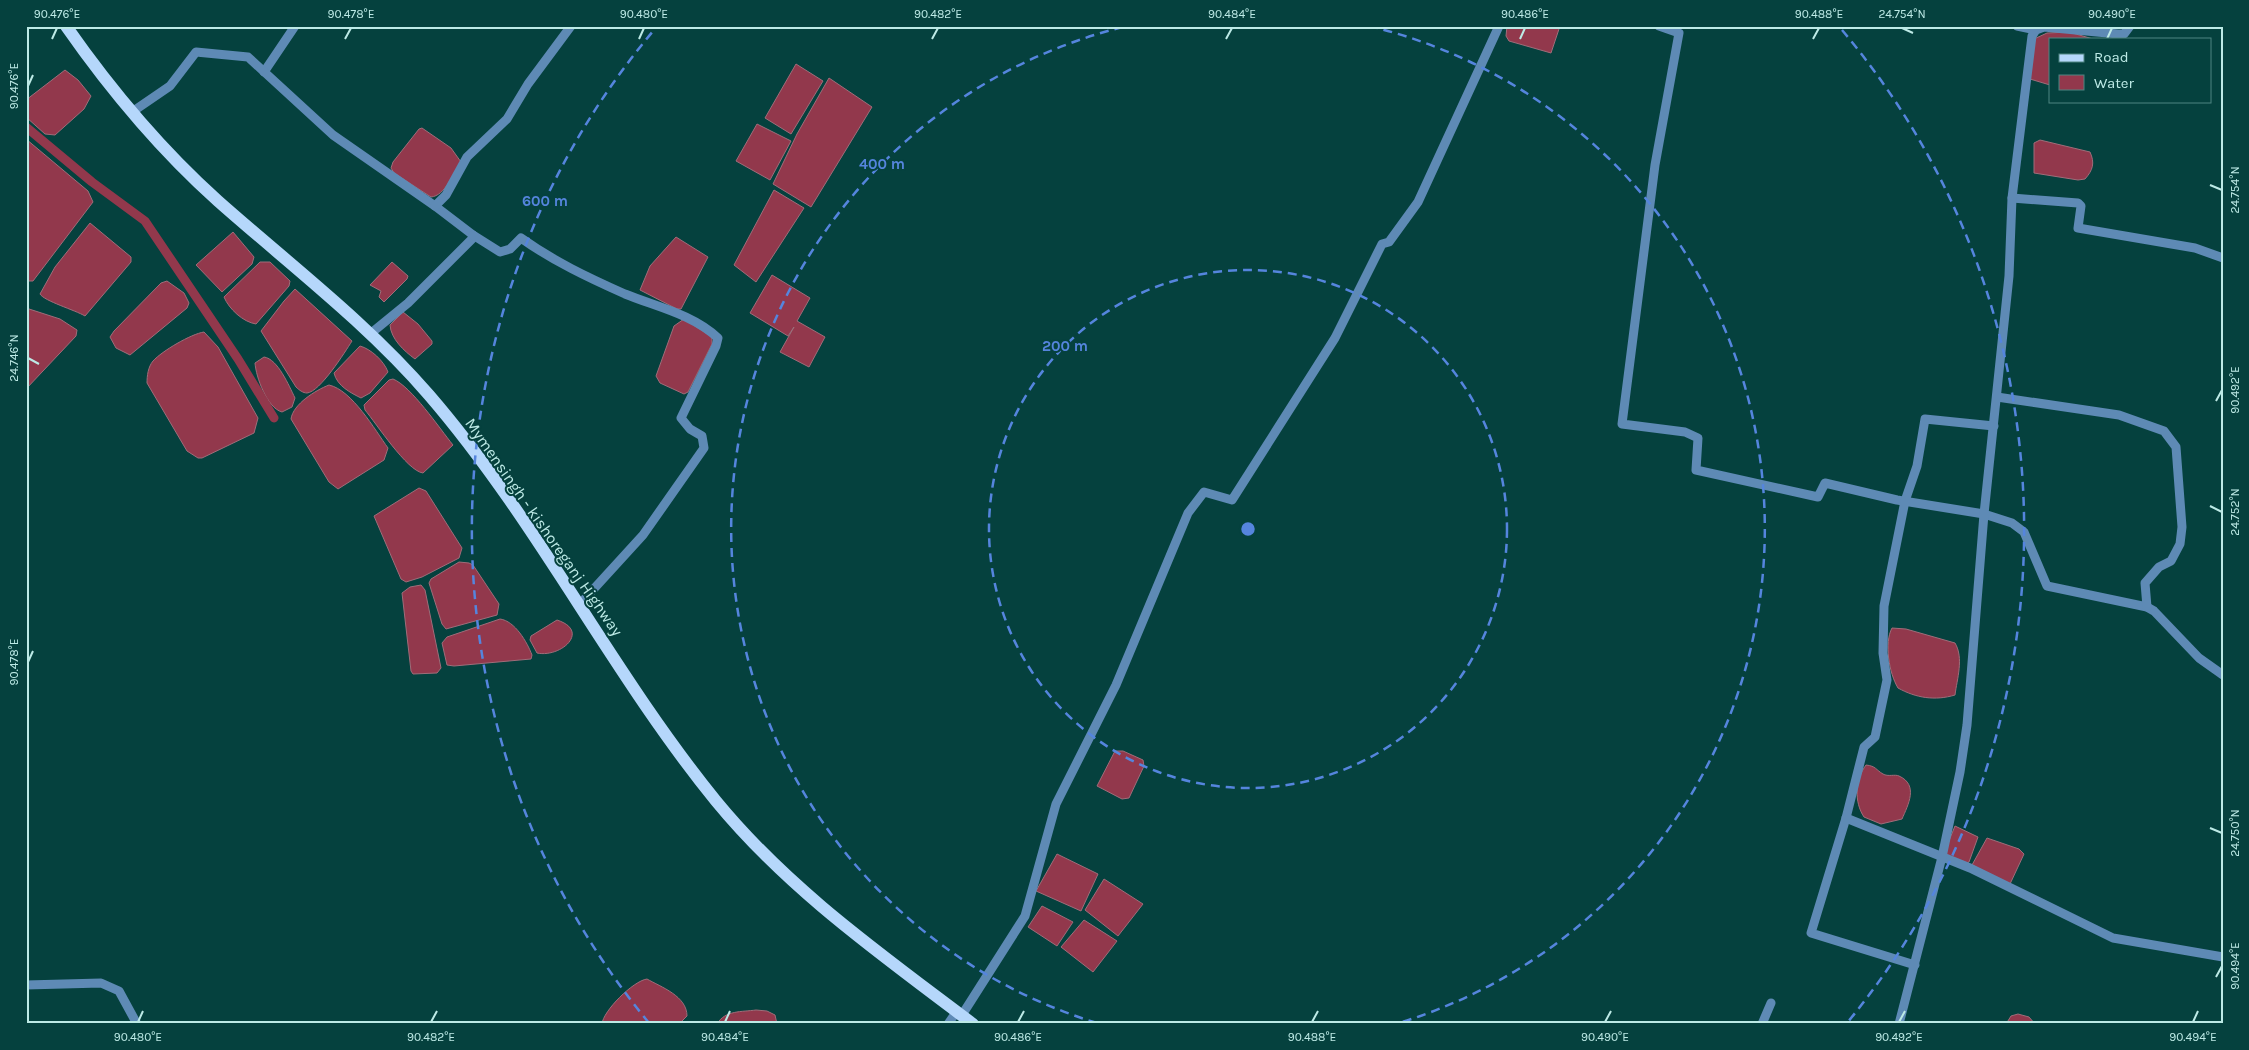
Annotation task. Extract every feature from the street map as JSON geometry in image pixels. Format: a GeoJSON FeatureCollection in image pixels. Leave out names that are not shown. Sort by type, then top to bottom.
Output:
{"type":"FeatureCollection","features":[{"type":"Feature","properties":{"kind":"main road","name":"Mymensingh - kishoreganj Highway"},"geometry":{"type":"LineString","coordinates":[[66,26],[101,76],[132,112],[215,198],[370,334],[424,390],[466,441],[580,604],[652,715],[714,798],[750,840],[826,912],[973,1024]]}},
{"type":"Feature","properties":{"kind":"street"},"geometry":{"type":"LineString","coordinates":[[264,72],[296,26]]}},
{"type":"Feature","properties":{"kind":"street"},"geometry":{"type":"LineString","coordinates":[[435,206],[446,195],[467,157],[507,119],[528,84],[571,26]]}},
{"type":"Feature","properties":{"kind":"street"},"geometry":{"type":"LineString","coordinates":[[948,1024],[959,1013],[1025,916],[1056,804],[1116,685],[1188,513],[1204,492],[1232,500],[1335,338],[1382,244],[1389,242],[1418,202],[1499,26]]}},
{"type":"Feature","properties":{"kind":"street"},"geometry":{"type":"LineString","coordinates":[[1659,26],[1679,33],[1656,165],[1622,424],[1685,432],[1698,438],[1696,470],[1818,497],[1824,483],[1905,501],[1984,514],[2012,523],[2024,532],[2047,586],[2147,607],[2154,611],[2199,658],[2223,675]]}},
{"type":"Feature","properties":{"kind":"street"},"geometry":{"type":"LineString","coordinates":[[2016,26],[2036,30],[2054,27],[2118,34],[2124,34],[2130,26]]}},
{"type":"Feature","properties":{"kind":"street"},"geometry":{"type":"LineString","coordinates":[[1899,1024],[1942,857],[1960,772],[1967,725],[1984,514],[2009,276],[2012,198],[2026,71],[2032,36],[2036,30]]}},
{"type":"Feature","properties":{"kind":"street"},"geometry":{"type":"LineString","coordinates":[[132,112],[170,86],[196,52],[248,57],[333,135],[435,206],[473,235],[500,252],[510,249],[521,238],[546,256],[625,294],[700,322],[718,338],[716,346],[681,418],[690,429],[702,436],[704,448],[643,535],[580,604]]}},
{"type":"Feature","properties":{"kind":"street"},"geometry":{"type":"LineString","coordinates":[[2012,198],[2078,203],[2081,206],[2078,228],[2195,248],[2223,258]]}},
{"type":"Feature","properties":{"kind":"street"},"geometry":{"type":"LineString","coordinates":[[370,334],[408,303],[472,239],[473,235]]}},
{"type":"Feature","properties":{"kind":"street"},"geometry":{"type":"LineString","coordinates":[[1997,397],[2119,415],[2164,431],[2176,446],[2182,527],[2180,544],[2171,561],[2159,567],[2145,583],[2147,607]]}},
{"type":"Feature","properties":{"kind":"street"},"geometry":{"type":"LineString","coordinates":[[1915,965],[1811,932],[1846,818],[1864,747],[1874,737],[1887,680],[1883,653],[1884,606],[1905,501],[1917,466],[1925,419],[1994,426]]}},
{"type":"Feature","properties":{"kind":"street"},"geometry":{"type":"LineString","coordinates":[[1846,818],[1970,868],[2113,938],[2223,957]]}},
{"type":"Feature","properties":{"kind":"street"},"geometry":{"type":"LineString","coordinates":[[26,985],[101,983],[118,991],[137,1024]]}},
{"type":"Feature","properties":{"kind":"street"},"geometry":{"type":"LineString","coordinates":[[1762,1024],[1771,1003]]}},
{"type":"Feature","properties":{"kind":"water"},"geometry":{"type":"Polygon","coordinates":[[[1507,26],[1560,26],[1551,53],[1509,41],[1506,36],[1507,26]]]}},
{"type":"Feature","properties":{"kind":"water"},"geometry":{"type":"Polygon","coordinates":[[[2069,32],[2090,38],[2049,38],[2049,85],[2030,79],[2034,39],[2047,33],[2069,32]]]}},
{"type":"Feature","properties":{"kind":"water"},"geometry":{"type":"Polygon","coordinates":[[[796,64],[823,81],[791,134],[765,118],[796,64]]]}},
{"type":"Feature","properties":{"kind":"water"},"geometry":{"type":"Polygon","coordinates":[[[65,70],[78,80],[91,96],[84,109],[55,135],[45,134],[26,117],[26,100],[65,70]]]}},
{"type":"Feature","properties":{"kind":"water"},"geometry":{"type":"Polygon","coordinates":[[[829,78],[872,107],[811,207],[773,184],[797,134],[829,78]]]}},
{"type":"Feature","properties":{"kind":"water"},"geometry":{"type":"Polygon","coordinates":[[[757,124],[791,141],[770,180],[736,161],[757,124]]]}},
{"type":"Feature","properties":{"kind":"water"},"geometry":{"type":"Polygon","coordinates":[[[422,128],[451,148],[461,162],[441,193],[431,197],[394,173],[391,168],[393,162],[419,129],[422,128]]]}},
{"type":"Feature","properties":{"kind":"water"},"geometry":{"type":"Polygon","coordinates":[[[26,139],[88,191],[93,202],[33,281],[26,281],[26,139]]]}},
{"type":"Feature","properties":{"kind":"water"},"geometry":{"type":"Polygon","coordinates":[[[2040,140],[2090,152],[2093,163],[2088,176],[2085,179],[2078,180],[2034,173],[2034,143],[2040,140]]]}},
{"type":"Feature","properties":{"kind":"water"},"geometry":{"type":"Polygon","coordinates":[[[774,190],[804,208],[756,282],[734,265],[774,190]]]}},
{"type":"Feature","properties":{"kind":"water"},"geometry":{"type":"Polygon","coordinates":[[[90,223],[131,257],[131,262],[85,316],[47,300],[40,294],[55,267],[90,223]]]}},
{"type":"Feature","properties":{"kind":"water"},"geometry":{"type":"Polygon","coordinates":[[[233,232],[254,257],[252,264],[222,292],[196,265],[233,232]]]}},
{"type":"Feature","properties":{"kind":"water"},"geometry":{"type":"Polygon","coordinates":[[[676,237],[708,257],[681,309],[677,309],[640,290],[650,266],[676,237]]]}},
{"type":"Feature","properties":{"kind":"water"},"geometry":{"type":"Polygon","coordinates":[[[260,262],[270,262],[290,281],[289,286],[256,324],[246,321],[237,314],[224,297],[260,262]]]}},
{"type":"Feature","properties":{"kind":"water"},"geometry":{"type":"Polygon","coordinates":[[[392,262],[408,276],[384,302],[379,297],[381,291],[370,285],[392,262]]]}},
{"type":"Feature","properties":{"kind":"water"},"geometry":{"type":"Polygon","coordinates":[[[772,275],[810,298],[797,321],[825,337],[809,367],[780,352],[794,327],[788,336],[750,313],[772,275]]]}},
{"type":"Feature","properties":{"kind":"water"},"geometry":{"type":"Polygon","coordinates":[[[167,281],[184,293],[189,303],[187,308],[130,355],[116,348],[110,337],[114,331],[161,283],[167,281]]]}},
{"type":"Feature","properties":{"kind":"water"},"geometry":{"type":"Polygon","coordinates":[[[295,289],[352,341],[319,386],[307,393],[296,387],[261,331],[295,289]]]}},
{"type":"Feature","properties":{"kind":"water"},"geometry":{"type":"Polygon","coordinates":[[[26,308],[60,319],[77,330],[76,336],[26,389],[26,308]]]}},
{"type":"Feature","properties":{"kind":"water"},"geometry":{"type":"Polygon","coordinates":[[[403,312],[418,324],[432,341],[432,344],[415,359],[399,344],[391,330],[390,325],[403,312]]]}},
{"type":"Feature","properties":{"kind":"water"},"geometry":{"type":"Polygon","coordinates":[[[684,319],[712,337],[712,344],[688,392],[684,394],[660,383],[656,376],[674,326],[684,319]]]}},
{"type":"Feature","properties":{"kind":"water"},"geometry":{"type":"Polygon","coordinates":[[[204,332],[218,347],[258,418],[254,433],[202,458],[198,458],[187,451],[147,380],[150,366],[157,357],[185,339],[204,332]]]}},
{"type":"Feature","properties":{"kind":"water"},"geometry":{"type":"Polygon","coordinates":[[[360,346],[377,356],[388,372],[370,393],[361,398],[341,385],[334,373],[360,346]]]}},
{"type":"Feature","properties":{"kind":"water"},"geometry":{"type":"Polygon","coordinates":[[[264,357],[269,359],[278,368],[295,398],[292,407],[282,412],[272,405],[267,398],[258,376],[255,363],[264,357]]]}},
{"type":"Feature","properties":{"kind":"water"},"geometry":{"type":"Polygon","coordinates":[[[393,379],[408,390],[453,445],[423,473],[416,470],[401,456],[365,410],[364,405],[389,380],[393,379]]]}},
{"type":"Feature","properties":{"kind":"water"},"geometry":{"type":"Polygon","coordinates":[[[329,385],[338,388],[354,402],[370,421],[388,448],[384,460],[338,489],[329,482],[291,419],[300,403],[318,390],[329,385]]]}},
{"type":"Feature","properties":{"kind":"water"},"geometry":{"type":"Polygon","coordinates":[[[419,488],[426,491],[462,548],[459,558],[422,577],[406,582],[401,579],[374,516],[419,488]]]}},
{"type":"Feature","properties":{"kind":"water"},"geometry":{"type":"Polygon","coordinates":[[[459,562],[473,565],[499,604],[497,615],[446,629],[442,624],[429,583],[431,579],[459,562]]]}},
{"type":"Feature","properties":{"kind":"water"},"geometry":{"type":"Polygon","coordinates":[[[421,585],[425,590],[441,668],[437,673],[413,674],[411,671],[402,593],[410,587],[421,585]]]}},
{"type":"Feature","properties":{"kind":"water"},"geometry":{"type":"Polygon","coordinates":[[[500,619],[511,624],[524,638],[532,655],[531,659],[447,665],[442,643],[447,637],[500,619]]]}},
{"type":"Feature","properties":{"kind":"water"},"geometry":{"type":"Polygon","coordinates":[[[557,620],[572,630],[572,637],[569,642],[555,652],[537,653],[530,640],[531,636],[557,620]]]}},
{"type":"Feature","properties":{"kind":"water"},"geometry":{"type":"Polygon","coordinates":[[[1892,628],[1906,629],[1955,643],[1958,649],[1959,662],[1955,695],[1933,698],[1912,694],[1898,688],[1892,674],[1888,650],[1892,628]]]}},
{"type":"Feature","properties":{"kind":"water"},"geometry":{"type":"Polygon","coordinates":[[[1115,751],[1123,751],[1143,760],[1144,766],[1129,798],[1122,799],[1097,786],[1115,751]]]}},
{"type":"Feature","properties":{"kind":"water"},"geometry":{"type":"Polygon","coordinates":[[[1866,765],[1874,767],[1885,775],[1899,776],[1909,785],[1909,802],[1902,819],[1881,824],[1864,817],[1857,798],[1857,791],[1862,771],[1866,765]]]}},
{"type":"Feature","properties":{"kind":"water"},"geometry":{"type":"Polygon","coordinates":[[[1955,826],[1978,837],[1967,863],[1946,855],[1946,848],[1955,826]]]}},
{"type":"Feature","properties":{"kind":"water"},"geometry":{"type":"Polygon","coordinates":[[[1987,838],[2019,849],[2024,854],[2010,884],[1972,865],[1987,838]]]}},
{"type":"Feature","properties":{"kind":"water"},"geometry":{"type":"Polygon","coordinates":[[[1057,854],[1098,874],[1081,911],[1036,891],[1057,854]]]}},
{"type":"Feature","properties":{"kind":"water"},"geometry":{"type":"Polygon","coordinates":[[[1104,879],[1143,904],[1118,936],[1085,910],[1104,879]]]}},
{"type":"Feature","properties":{"kind":"water"},"geometry":{"type":"Polygon","coordinates":[[[1042,906],[1073,922],[1057,946],[1028,927],[1042,906]]]}},
{"type":"Feature","properties":{"kind":"water"},"geometry":{"type":"Polygon","coordinates":[[[1084,920],[1117,941],[1093,972],[1061,947],[1084,920]]]}},
{"type":"Feature","properties":{"kind":"water"},"geometry":{"type":"Polygon","coordinates":[[[647,979],[678,998],[686,1009],[687,1016],[679,1024],[602,1024],[607,1012],[620,997],[634,985],[647,979]]]}},
{"type":"Feature","properties":{"kind":"water"},"geometry":{"type":"Polygon","coordinates":[[[756,1010],[767,1011],[775,1015],[777,1024],[717,1024],[720,1019],[729,1014],[756,1010]]]}},
{"type":"Feature","properties":{"kind":"water"},"geometry":{"type":"Polygon","coordinates":[[[2018,1014],[2029,1017],[2035,1024],[2006,1024],[2011,1016],[2018,1014]]]}},
{"type":"Feature","properties":{"kind":"waterway"},"geometry":{"type":"LineString","coordinates":[[26,127],[92,182],[145,221],[238,359],[274,418]]}}]}
